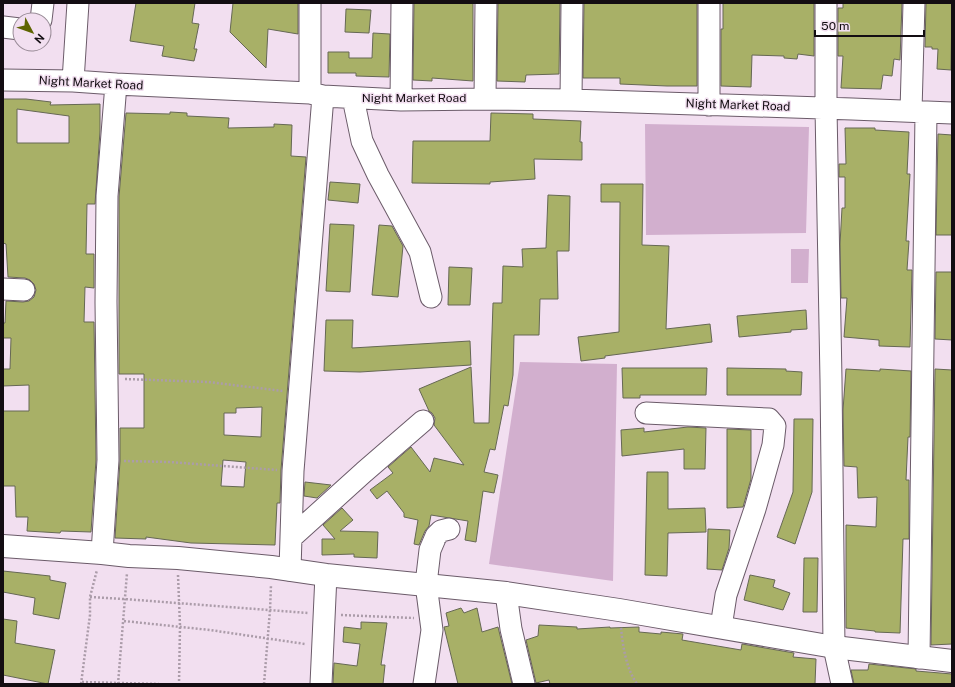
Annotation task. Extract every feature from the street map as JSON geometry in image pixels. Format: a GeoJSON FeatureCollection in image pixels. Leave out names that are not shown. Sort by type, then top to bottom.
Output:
{"type":"FeatureCollection","features":[{"type":"Feature","properties":{"kind":"main road"},"geometry":{"type":"LineString","coordinates":[[3,546],[129,556],[178,558],[326,575],[506,593],[619,610],[834,647],[952,662]]}},
{"type":"Feature","properties":{"kind":"street"},"geometry":{"type":"LineString","coordinates":[[73,80],[78,3]]}},
{"type":"Feature","properties":{"kind":"street"},"geometry":{"type":"LineString","coordinates":[[281,569],[291,538],[293,471],[317,95],[310,3]]}},
{"type":"Feature","properties":{"kind":"street"},"geometry":{"type":"LineString","coordinates":[[401,100],[402,3]]}},
{"type":"Feature","properties":{"kind":"street"},"geometry":{"type":"LineString","coordinates":[[485,99],[486,3]]}},
{"type":"Feature","properties":{"kind":"street"},"geometry":{"type":"LineString","coordinates":[[571,100],[572,3]]}},
{"type":"Feature","properties":{"kind":"street"},"geometry":{"type":"LineString","coordinates":[[709,3],[709,105]]}},
{"type":"Feature","properties":{"kind":"street"},"geometry":{"type":"LineString","coordinates":[[826,3],[826,108],[834,647],[842,684]]}},
{"type":"Feature","properties":{"kind":"street"},"geometry":{"type":"LineString","coordinates":[[914,3],[918,112],[919,658]]}},
{"type":"Feature","properties":{"kind":"street","name":"Night Market Road"},"geometry":{"type":"LineString","coordinates":[[3,80],[73,80],[116,84],[401,100],[571,100],[952,113]]}},
{"type":"Feature","properties":{"kind":"street"},"geometry":{"type":"LineString","coordinates":[[102,553],[108,460],[106,302],[107,196],[116,84]]}},
{"type":"Feature","properties":{"kind":"street"},"geometry":{"type":"LineString","coordinates":[[353,98],[362,141],[378,175],[420,252],[431,297]]}},
{"type":"Feature","properties":{"kind":"street"},"geometry":{"type":"LineString","coordinates":[[3,289],[24,290]]}},
{"type":"Feature","properties":{"kind":"street"},"geometry":{"type":"LineString","coordinates":[[646,414],[769,419],[775,426],[773,445],[755,509],[726,595],[721,627]]}},
{"type":"Feature","properties":{"kind":"street"},"geometry":{"type":"LineString","coordinates":[[291,538],[423,421]]}},
{"type":"Feature","properties":{"kind":"street"},"geometry":{"type":"LineString","coordinates":[[424,684],[432,630],[426,584],[430,550],[436,536],[441,531],[449,529]]}},
{"type":"Feature","properties":{"kind":"street"},"geometry":{"type":"LineString","coordinates":[[321,684],[326,575]]}},
{"type":"Feature","properties":{"kind":"street"},"geometry":{"type":"LineString","coordinates":[[506,593],[511,629],[524,684]]}},
{"type":"Feature","properties":{"kind":"path"},"geometry":{"type":"LineString","coordinates":[[107,377],[138,380],[208,382],[299,393]]}},
{"type":"Feature","properties":{"kind":"path"},"geometry":{"type":"LineString","coordinates":[[108,460],[169,462],[293,471]]}},
{"type":"Feature","properties":{"kind":"path"},"geometry":{"type":"LineString","coordinates":[[102,553],[90,598],[90,615],[82,683],[159,684]]}},
{"type":"Feature","properties":{"kind":"path"},"geometry":{"type":"LineString","coordinates":[[118,683],[124,621],[124,599],[129,556]]}},
{"type":"Feature","properties":{"kind":"path"},"geometry":{"type":"LineString","coordinates":[[178,558],[178,604],[180,626],[179,684]]}},
{"type":"Feature","properties":{"kind":"path"},"geometry":{"type":"LineString","coordinates":[[264,684],[270,610],[281,569]]}},
{"type":"Feature","properties":{"kind":"path"},"geometry":{"type":"LineString","coordinates":[[90,598],[124,599],[324,614],[431,618]]}},
{"type":"Feature","properties":{"kind":"path"},"geometry":{"type":"LineString","coordinates":[[619,610],[626,656],[633,678],[637,684]]}},
{"type":"Feature","properties":{"kind":"path"},"geometry":{"type":"LineString","coordinates":[[124,621],[180,626],[323,647]]}},
{"type":"Feature","properties":{"kind":"shaded area"},"geometry":{"type":"Polygon","coordinates":[[[645,124],[809,127],[806,233],[646,235],[645,124]]]}},
{"type":"Feature","properties":{"kind":"shaded area"},"geometry":{"type":"Polygon","coordinates":[[[791,249],[809,249],[808,283],[791,283],[791,249]]]}},
{"type":"Feature","properties":{"kind":"shaded area"},"geometry":{"type":"Polygon","coordinates":[[[520,362],[617,364],[613,581],[489,564],[520,362]]]}},
{"type":"Feature","properties":{"kind":"building"},"geometry":{"type":"Polygon","coordinates":[[[136,3],[195,3],[192,23],[199,24],[194,49],[197,49],[194,61],[162,56],[164,46],[130,41],[136,3]]]}},
{"type":"Feature","properties":{"kind":"building"},"geometry":{"type":"Polygon","coordinates":[[[233,3],[298,3],[298,34],[268,29],[266,68],[230,32],[233,3]]]}},
{"type":"Feature","properties":{"kind":"building"},"geometry":{"type":"Polygon","coordinates":[[[414,3],[473,3],[473,81],[432,78],[432,81],[413,80],[414,3]]]}},
{"type":"Feature","properties":{"kind":"building"},"geometry":{"type":"Polygon","coordinates":[[[498,3],[560,3],[559,74],[526,75],[525,82],[497,81],[498,3]]]}},
{"type":"Feature","properties":{"kind":"building"},"geometry":{"type":"Polygon","coordinates":[[[584,3],[697,3],[697,86],[620,84],[620,78],[583,78],[584,3]]]}},
{"type":"Feature","properties":{"kind":"building"},"geometry":{"type":"Polygon","coordinates":[[[723,3],[814,3],[814,56],[798,54],[797,59],[784,58],[784,56],[752,55],[751,87],[721,86],[721,29],[723,29],[723,3]]]}},
{"type":"Feature","properties":{"kind":"building"},"geometry":{"type":"Polygon","coordinates":[[[843,3],[902,3],[900,60],[894,59],[892,76],[883,75],[881,89],[841,88],[843,56],[838,56],[838,8],[843,8],[843,3]]]}},
{"type":"Feature","properties":{"kind":"building"},"geometry":{"type":"Polygon","coordinates":[[[926,3],[952,3],[951,70],[937,69],[938,49],[925,47],[926,3]]]}},
{"type":"Feature","properties":{"kind":"building"},"geometry":{"type":"Polygon","coordinates":[[[346,9],[371,10],[369,33],[345,32],[346,9]]]}},
{"type":"Feature","properties":{"kind":"building"},"geometry":{"type":"Polygon","coordinates":[[[373,33],[390,34],[389,77],[356,76],[356,73],[328,73],[328,52],[349,52],[349,58],[372,58],[373,33]]]}},
{"type":"Feature","properties":{"kind":"building"},"geometry":{"type":"Polygon","coordinates":[[[3,99],[26,99],[51,102],[50,105],[100,104],[100,131],[95,204],[87,204],[86,254],[94,254],[94,288],[85,287],[84,322],[94,322],[96,460],[91,532],[61,531],[60,533],[27,531],[28,517],[16,517],[15,486],[3,486],[3,411],[29,411],[29,385],[3,386],[3,369],[10,369],[11,338],[3,338],[3,323],[5,323],[6,301],[29,301],[34,297],[36,290],[34,284],[30,280],[25,278],[8,277],[6,244],[3,243],[3,99]],[[17,109],[17,143],[69,143],[69,116],[17,109]]]}},
{"type":"Feature","properties":{"kind":"building"},"geometry":{"type":"Polygon","coordinates":[[[170,112],[187,113],[187,116],[229,118],[228,128],[274,127],[274,124],[292,125],[291,156],[306,157],[281,470],[280,503],[277,503],[275,545],[191,543],[146,537],[146,539],[115,538],[120,461],[120,428],[144,428],[144,374],[119,374],[119,197],[126,113],[170,114],[170,112]],[[262,407],[236,408],[236,413],[224,413],[224,435],[261,437],[262,407]],[[223,460],[221,486],[244,487],[246,462],[223,460]]]}},
{"type":"Feature","properties":{"kind":"building"},"geometry":{"type":"Polygon","coordinates":[[[491,113],[533,114],[533,119],[581,121],[580,142],[582,142],[582,160],[534,159],[535,179],[490,182],[490,184],[412,183],[413,141],[490,141],[491,113]]]}},
{"type":"Feature","properties":{"kind":"building"},"geometry":{"type":"Polygon","coordinates":[[[845,128],[875,128],[875,130],[909,132],[907,174],[910,174],[906,241],[909,241],[907,270],[912,270],[910,347],[879,346],[879,340],[844,337],[847,298],[841,298],[840,244],[842,208],[845,208],[845,177],[839,177],[839,164],[846,164],[845,128]]]}},
{"type":"Feature","properties":{"kind":"building"},"geometry":{"type":"Polygon","coordinates":[[[938,134],[952,135],[952,235],[936,235],[938,134]]]}},
{"type":"Feature","properties":{"kind":"building"},"geometry":{"type":"Polygon","coordinates":[[[330,182],[360,184],[358,203],[328,200],[330,182]]]}},
{"type":"Feature","properties":{"kind":"building"},"geometry":{"type":"Polygon","coordinates":[[[601,184],[643,184],[642,245],[669,246],[666,329],[710,324],[712,342],[605,356],[605,358],[581,361],[578,337],[619,332],[620,202],[601,202],[601,184]]]}},
{"type":"Feature","properties":{"kind":"building"},"geometry":{"type":"Polygon","coordinates":[[[548,195],[570,196],[569,251],[557,251],[558,299],[540,299],[539,335],[514,335],[513,375],[508,406],[504,405],[495,450],[490,449],[484,472],[498,475],[494,493],[483,491],[476,542],[465,540],[468,521],[431,515],[429,526],[425,531],[419,545],[414,544],[418,520],[404,517],[404,513],[387,491],[377,499],[370,490],[393,473],[388,467],[411,447],[430,472],[434,458],[464,465],[434,425],[435,418],[429,411],[419,389],[471,367],[474,423],[489,423],[493,303],[502,303],[503,266],[523,267],[522,249],[546,248],[548,195]]]}},
{"type":"Feature","properties":{"kind":"building"},"geometry":{"type":"Polygon","coordinates":[[[330,224],[354,225],[350,292],[326,291],[330,224]]]}},
{"type":"Feature","properties":{"kind":"building"},"geometry":{"type":"Polygon","coordinates":[[[379,225],[392,226],[403,246],[398,297],[372,295],[379,225]]]}},
{"type":"Feature","properties":{"kind":"building"},"geometry":{"type":"Polygon","coordinates":[[[449,267],[472,268],[470,305],[448,305],[449,267]]]}},
{"type":"Feature","properties":{"kind":"building"},"geometry":{"type":"Polygon","coordinates":[[[936,272],[952,272],[952,340],[935,339],[936,272]]]}},
{"type":"Feature","properties":{"kind":"building"},"geometry":{"type":"Polygon","coordinates":[[[806,310],[807,329],[739,337],[737,316],[806,310]]]}},
{"type":"Feature","properties":{"kind":"building"},"geometry":{"type":"Polygon","coordinates":[[[326,320],[353,320],[352,348],[470,341],[471,365],[360,372],[324,371],[326,320]]]}},
{"type":"Feature","properties":{"kind":"building"},"geometry":{"type":"Polygon","coordinates":[[[622,368],[707,368],[706,395],[640,395],[640,398],[623,398],[622,368]]]}},
{"type":"Feature","properties":{"kind":"building"},"geometry":{"type":"Polygon","coordinates":[[[727,368],[786,369],[786,371],[802,372],[801,395],[727,395],[727,368]]]}},
{"type":"Feature","properties":{"kind":"building"},"geometry":{"type":"Polygon","coordinates":[[[846,369],[911,371],[910,437],[908,437],[906,480],[909,480],[909,539],[903,539],[900,633],[875,632],[846,628],[846,525],[876,527],[877,497],[858,498],[857,467],[844,466],[843,410],[846,369]]]}},
{"type":"Feature","properties":{"kind":"building"},"geometry":{"type":"Polygon","coordinates":[[[935,369],[952,370],[952,644],[931,645],[935,369]]]}},
{"type":"Feature","properties":{"kind":"building"},"geometry":{"type":"Polygon","coordinates":[[[794,419],[813,419],[812,492],[795,544],[777,537],[793,492],[794,419]]]}},
{"type":"Feature","properties":{"kind":"building"},"geometry":{"type":"Polygon","coordinates":[[[688,427],[706,428],[705,469],[684,469],[684,449],[622,456],[621,430],[644,428],[644,432],[688,427]]]}},
{"type":"Feature","properties":{"kind":"building"},"geometry":{"type":"Polygon","coordinates":[[[727,429],[751,430],[751,479],[743,507],[727,508],[727,429]]]}},
{"type":"Feature","properties":{"kind":"building"},"geometry":{"type":"Polygon","coordinates":[[[647,472],[668,472],[668,509],[705,508],[706,532],[668,533],[667,576],[645,575],[647,472]]]}},
{"type":"Feature","properties":{"kind":"building"},"geometry":{"type":"Polygon","coordinates":[[[305,482],[331,485],[317,498],[304,496],[305,482]]]}},
{"type":"Feature","properties":{"kind":"building"},"geometry":{"type":"Polygon","coordinates":[[[342,508],[353,520],[340,531],[378,532],[377,558],[354,557],[354,554],[322,555],[322,539],[335,539],[323,525],[342,508]]]}},
{"type":"Feature","properties":{"kind":"building"},"geometry":{"type":"Polygon","coordinates":[[[708,529],[730,530],[729,548],[722,570],[707,569],[708,529]]]}},
{"type":"Feature","properties":{"kind":"building"},"geometry":{"type":"Polygon","coordinates":[[[804,558],[818,558],[817,612],[803,612],[804,558]]]}},
{"type":"Feature","properties":{"kind":"building"},"geometry":{"type":"Polygon","coordinates":[[[3,571],[50,576],[50,580],[66,583],[59,619],[33,614],[35,598],[3,592],[3,571]]]}},
{"type":"Feature","properties":{"kind":"building"},"geometry":{"type":"Polygon","coordinates":[[[750,575],[775,580],[773,587],[790,593],[783,610],[744,600],[750,575]]]}},
{"type":"Feature","properties":{"kind":"building"},"geometry":{"type":"Polygon","coordinates":[[[461,608],[464,613],[477,608],[482,632],[498,627],[512,684],[458,684],[444,627],[449,626],[446,613],[461,608]]]}},
{"type":"Feature","properties":{"kind":"building"},"geometry":{"type":"Polygon","coordinates":[[[3,619],[17,621],[15,643],[55,650],[48,684],[3,675],[3,619]]]}},
{"type":"Feature","properties":{"kind":"building"},"geometry":{"type":"Polygon","coordinates":[[[361,622],[387,623],[381,665],[385,665],[383,684],[333,684],[334,663],[357,666],[360,644],[343,642],[344,627],[361,629],[361,622]]]}},
{"type":"Feature","properties":{"kind":"building"},"geometry":{"type":"Polygon","coordinates":[[[539,625],[577,627],[577,629],[639,627],[639,632],[683,634],[682,640],[741,650],[742,644],[794,653],[793,657],[816,659],[815,684],[550,684],[549,680],[536,683],[526,640],[538,636],[539,625]]]}},
{"type":"Feature","properties":{"kind":"building"},"geometry":{"type":"Polygon","coordinates":[[[869,664],[916,669],[916,671],[952,674],[952,684],[854,684],[851,670],[868,670],[869,664]]]}}]}
